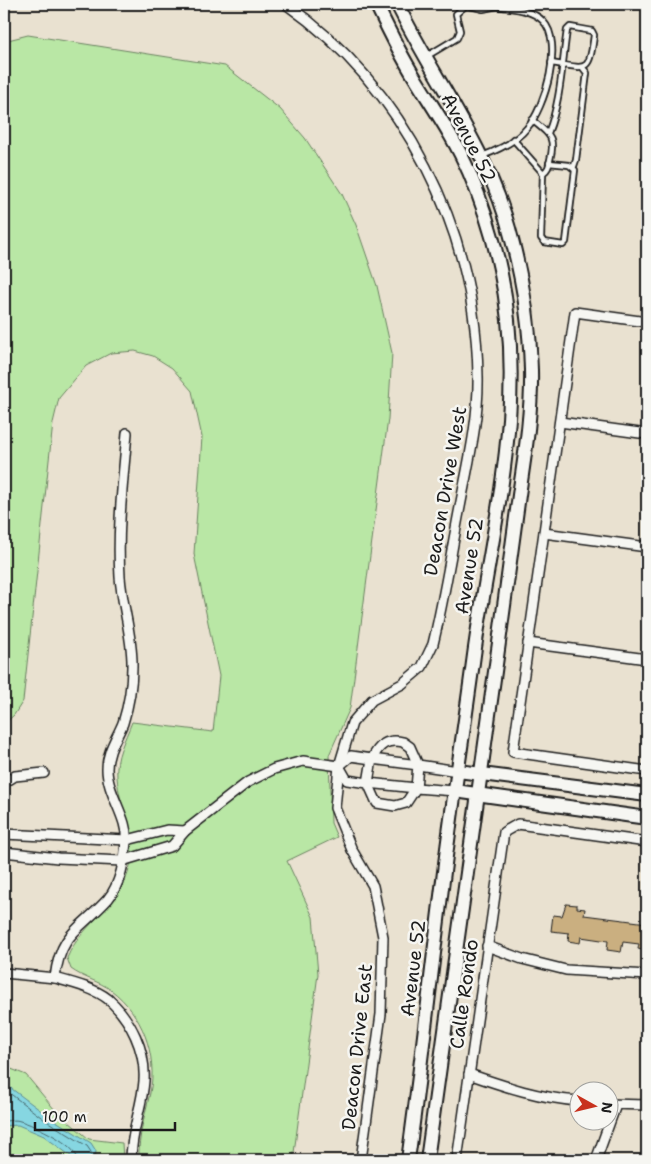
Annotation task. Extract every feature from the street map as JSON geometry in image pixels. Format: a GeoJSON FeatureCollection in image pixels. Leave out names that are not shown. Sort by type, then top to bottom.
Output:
{"type":"FeatureCollection","features":[{"type":"Feature","properties":{"kind":"main road","name":"Avenue 52"},"geometry":{"type":"LineString","coordinates":[[376,4],[391,38],[444,124],[468,170],[500,267],[508,318],[512,368],[511,416],[455,791],[408,1160]]}},
{"type":"Feature","properties":{"kind":"main road","name":"Avenue 52"},"geometry":{"type":"LineString","coordinates":[[397,4],[482,156],[512,237],[528,321],[531,370],[527,435],[480,794],[426,1160]]}},
{"type":"Feature","properties":{"kind":"main road"},"geometry":{"type":"LineString","coordinates":[[458,770],[481,775],[647,795]]}},
{"type":"Feature","properties":{"kind":"main road"},"geometry":{"type":"LineString","coordinates":[[455,791],[647,818]]}},
{"type":"Feature","properties":{"kind":"street","name":"Deacon Drive West"},"geometry":{"type":"LineString","coordinates":[[286,4],[313,23],[349,56],[383,98],[416,146],[457,238],[475,329],[478,376],[476,422],[433,644],[422,667],[402,684],[372,700],[352,723],[339,766]]}},
{"type":"Feature","properties":{"kind":"street"},"geometry":{"type":"LineString","coordinates":[[647,322],[575,312],[513,752],[647,771]]}},
{"type":"Feature","properties":{"kind":"street"},"geometry":{"type":"LineString","coordinates":[[560,422],[647,434]]}},
{"type":"Feature","properties":{"kind":"street"},"geometry":{"type":"LineString","coordinates":[[55,978],[57,960],[64,943],[78,926],[109,898],[118,879],[127,840],[121,817],[110,792],[107,769],[111,745],[122,724],[130,695],[132,665],[118,555],[127,433]]}},
{"type":"Feature","properties":{"kind":"street"},"geometry":{"type":"LineString","coordinates":[[544,533],[647,547]]}},
{"type":"Feature","properties":{"kind":"street"},"geometry":{"type":"LineString","coordinates":[[528,642],[647,659]]}},
{"type":"Feature","properties":{"kind":"street"},"geometry":{"type":"LineString","coordinates":[[396,740],[403,742],[410,748],[418,765],[416,788],[406,803],[385,806],[377,802],[368,782],[372,759],[378,747],[386,741],[396,740]]}},
{"type":"Feature","properties":{"kind":"street"},"geometry":{"type":"LineString","coordinates":[[4,852],[58,858],[122,860],[172,846],[185,832],[248,782],[274,769],[303,761],[339,766],[351,756],[458,770]]}},
{"type":"Feature","properties":{"kind":"street"},"geometry":{"type":"LineString","coordinates":[[339,766],[347,780],[455,791]]}},
{"type":"Feature","properties":{"kind":"street","name":"Deacon Drive East"},"geometry":{"type":"LineString","coordinates":[[339,766],[335,808],[352,850],[373,886],[383,937],[380,1014],[361,1160]]}},
{"type":"Feature","properties":{"kind":"street"},"geometry":{"type":"LineString","coordinates":[[4,783],[15,776],[44,773]]}},
{"type":"Feature","properties":{"kind":"street","name":"Calle Rondo"},"geometry":{"type":"LineString","coordinates":[[458,1160],[504,832],[518,824],[647,842]]}},
{"type":"Feature","properties":{"kind":"street"},"geometry":{"type":"LineString","coordinates":[[4,834],[127,840],[167,830],[185,832]]}},
{"type":"Feature","properties":{"kind":"street"},"geometry":{"type":"LineString","coordinates":[[487,946],[522,959],[566,970],[647,975]]}},
{"type":"Feature","properties":{"kind":"street"},"geometry":{"type":"LineString","coordinates":[[4,973],[55,978],[80,984],[108,999],[130,1024],[141,1052],[144,1081],[131,1139],[131,1160]]}},
{"type":"Feature","properties":{"kind":"street"},"geometry":{"type":"LineString","coordinates":[[469,1074],[511,1090],[552,1099],[568,1100]]}},
{"type":"Feature","properties":{"kind":"street"},"geometry":{"type":"LineString","coordinates":[[618,1104],[647,1105]]}},
{"type":"Feature","properties":{"kind":"street"},"geometry":{"type":"LineString","coordinates":[[596,1160],[604,1132]]}},
{"type":"Feature","properties":{"kind":"lane"},"geometry":{"type":"LineString","coordinates":[[425,57],[458,38],[460,32],[456,14],[460,8],[466,5],[483,9],[497,5],[525,10],[543,21],[553,37],[551,63],[544,100],[527,128],[502,148],[482,156]]}},
{"type":"Feature","properties":{"kind":"lane"},"geometry":{"type":"LineString","coordinates":[[548,133],[557,113],[567,30],[570,27],[589,30],[594,35],[590,61],[583,68]]}},
{"type":"Feature","properties":{"kind":"lane"},"geometry":{"type":"LineString","coordinates":[[532,120],[548,133],[553,147],[549,163],[543,173],[542,238],[544,242],[563,245],[566,242],[568,233],[576,170],[574,166],[587,73],[583,68],[551,63]]}},
{"type":"Feature","properties":{"kind":"lane"},"geometry":{"type":"LineString","coordinates":[[513,140],[543,173]]}},
{"type":"Feature","properties":{"kind":"lane"},"geometry":{"type":"LineString","coordinates":[[549,163],[574,166]]}},
{"type":"Feature","properties":{"kind":"green space"},"geometry":{"type":"Polygon","coordinates":[[[28,35],[225,66],[280,109],[305,138],[342,194],[356,225],[377,286],[392,353],[388,419],[350,708],[329,755],[331,823],[337,837],[287,861],[313,917],[318,974],[293,1160],[139,1160],[141,1134],[152,1079],[152,1064],[145,1036],[131,1010],[122,999],[106,987],[71,969],[67,958],[82,934],[118,893],[130,866],[131,843],[118,788],[117,770],[121,749],[132,722],[213,732],[219,676],[194,554],[202,437],[192,391],[172,368],[153,356],[135,351],[111,353],[86,366],[59,398],[53,423],[23,701],[14,715],[4,724],[4,41],[28,35]]]}},
{"type":"Feature","properties":{"kind":"green space"},"geometry":{"type":"Polygon","coordinates":[[[4,1066],[26,1075],[55,1110],[89,1139],[122,1143],[123,1160],[4,1160],[4,1066]]]}},
{"type":"Feature","properties":{"kind":"water"},"geometry":{"type":"Polygon","coordinates":[[[4,1083],[48,1116],[91,1143],[96,1151],[95,1160],[76,1160],[44,1136],[18,1125],[4,1126],[4,1083]]]}},
{"type":"Feature","properties":{"kind":"building"},"geometry":{"type":"Polygon","coordinates":[[[566,904],[577,905],[577,908],[585,909],[584,915],[647,923],[647,951],[638,949],[639,944],[623,942],[621,952],[607,950],[608,941],[581,937],[580,943],[568,941],[569,933],[551,931],[553,915],[562,916],[566,904]]]}}]}
